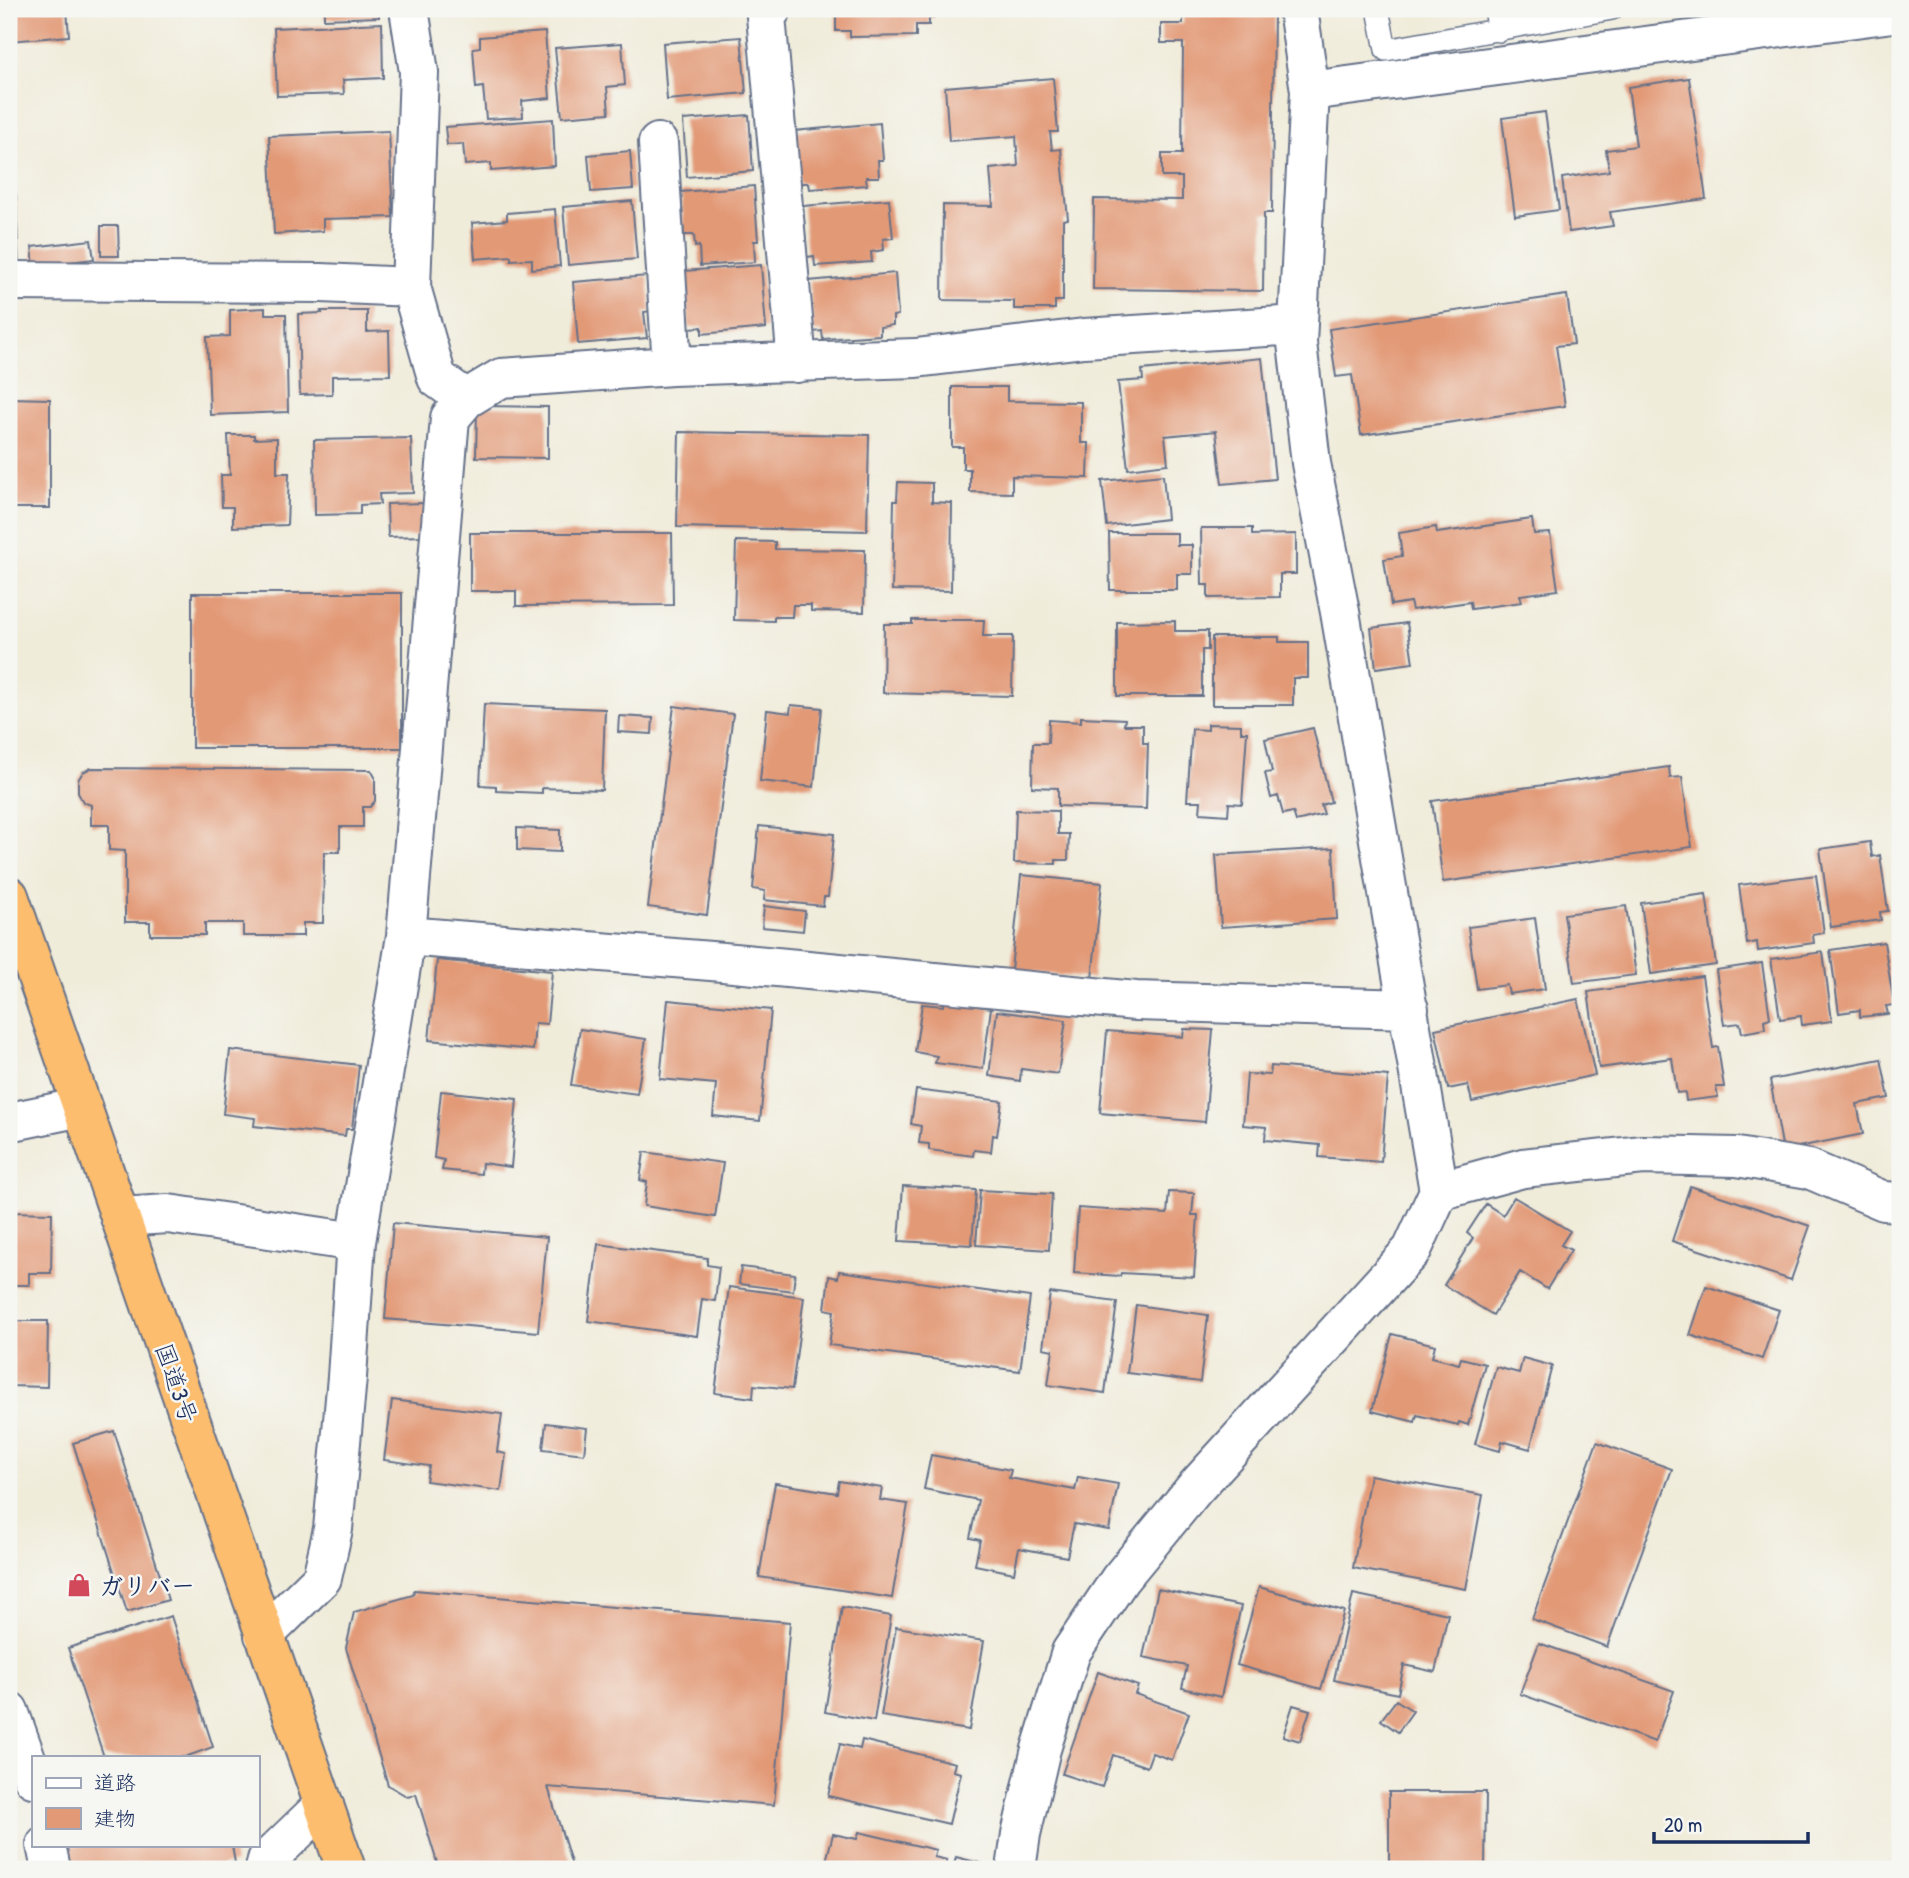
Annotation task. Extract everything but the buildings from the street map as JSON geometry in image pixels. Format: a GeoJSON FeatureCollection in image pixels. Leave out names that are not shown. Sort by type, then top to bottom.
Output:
{"type":"FeatureCollection","features":[{"type":"Feature","properties":{"kind":"highway","name":"国道3号"},"geometry":{"type":"LineString","coordinates":[[9,896],[346,1869]]}},
{"type":"Feature","properties":{"kind":"street"},"geometry":{"type":"LineString","coordinates":[[409,9],[419,72],[411,287],[437,378],[466,399]]}},
{"type":"Feature","properties":{"kind":"street"},"geometry":{"type":"LineString","coordinates":[[772,9],[766,16],[797,363]]}},
{"type":"Feature","properties":{"kind":"street"},"geometry":{"type":"LineString","coordinates":[[1016,1869],[1021,1834],[1041,1749],[1071,1652],[1120,1579],[1195,1488],[1412,1250],[1439,1191],[1340,612],[1311,463],[1297,343],[1310,91],[1297,9]]}},
{"type":"Feature","properties":{"kind":"street"},"geometry":{"type":"LineString","coordinates":[[1310,91],[1900,12]]}},
{"type":"Feature","properties":{"kind":"street"},"geometry":{"type":"LineString","coordinates":[[659,143],[672,366]]}},
{"type":"Feature","properties":{"kind":"street"},"geometry":{"type":"LineString","coordinates":[[9,281],[321,283],[411,287]]}},
{"type":"Feature","properties":{"kind":"street"},"geometry":{"type":"LineString","coordinates":[[264,1636],[322,1578],[333,1529],[356,1242],[405,936],[450,418],[466,399],[501,378],[672,366],[916,358],[1084,338],[1298,325]]}},
{"type":"Feature","properties":{"kind":"street"},"geometry":{"type":"LineString","coordinates":[[405,936],[736,963],[1136,1001],[1409,1009]]}},
{"type":"Feature","properties":{"kind":"street"},"geometry":{"type":"LineString","coordinates":[[9,1122],[82,1107]]}},
{"type":"Feature","properties":{"kind":"street"},"geometry":{"type":"LineString","coordinates":[[1439,1191],[1536,1166],[1643,1155],[1737,1157],[1809,1168],[1884,1201],[1900,1202]]}},
{"type":"Feature","properties":{"kind":"street"},"geometry":{"type":"LineString","coordinates":[[120,1217],[169,1214],[356,1242]]}},
{"type":"Feature","properties":{"kind":"street"},"geometry":{"type":"LineString","coordinates":[[9,1711],[32,1775]]}},
{"type":"Feature","properties":{"kind":"street"},"geometry":{"type":"LineString","coordinates":[[265,1869],[267,1860],[324,1805]]}},
{"type":"Feature","properties":{"kind":"street"},"geometry":{"type":"LineString","coordinates":[[46,1846],[51,1869]]}},
{"type":"Feature","properties":{"kind":"lane"},"geometry":{"type":"LineString","coordinates":[[1378,9],[1386,50],[1612,9]]}},
{"type":"Feature","properties":{"kind":"lane"},"geometry":{"type":"LineString","coordinates":[[1495,9],[1499,31]]}},
{"type":"Feature","properties":{"kind":"place","name":"ガリバー"},"geometry":{"type":"Point","coordinates":[79,1585]}}]}
